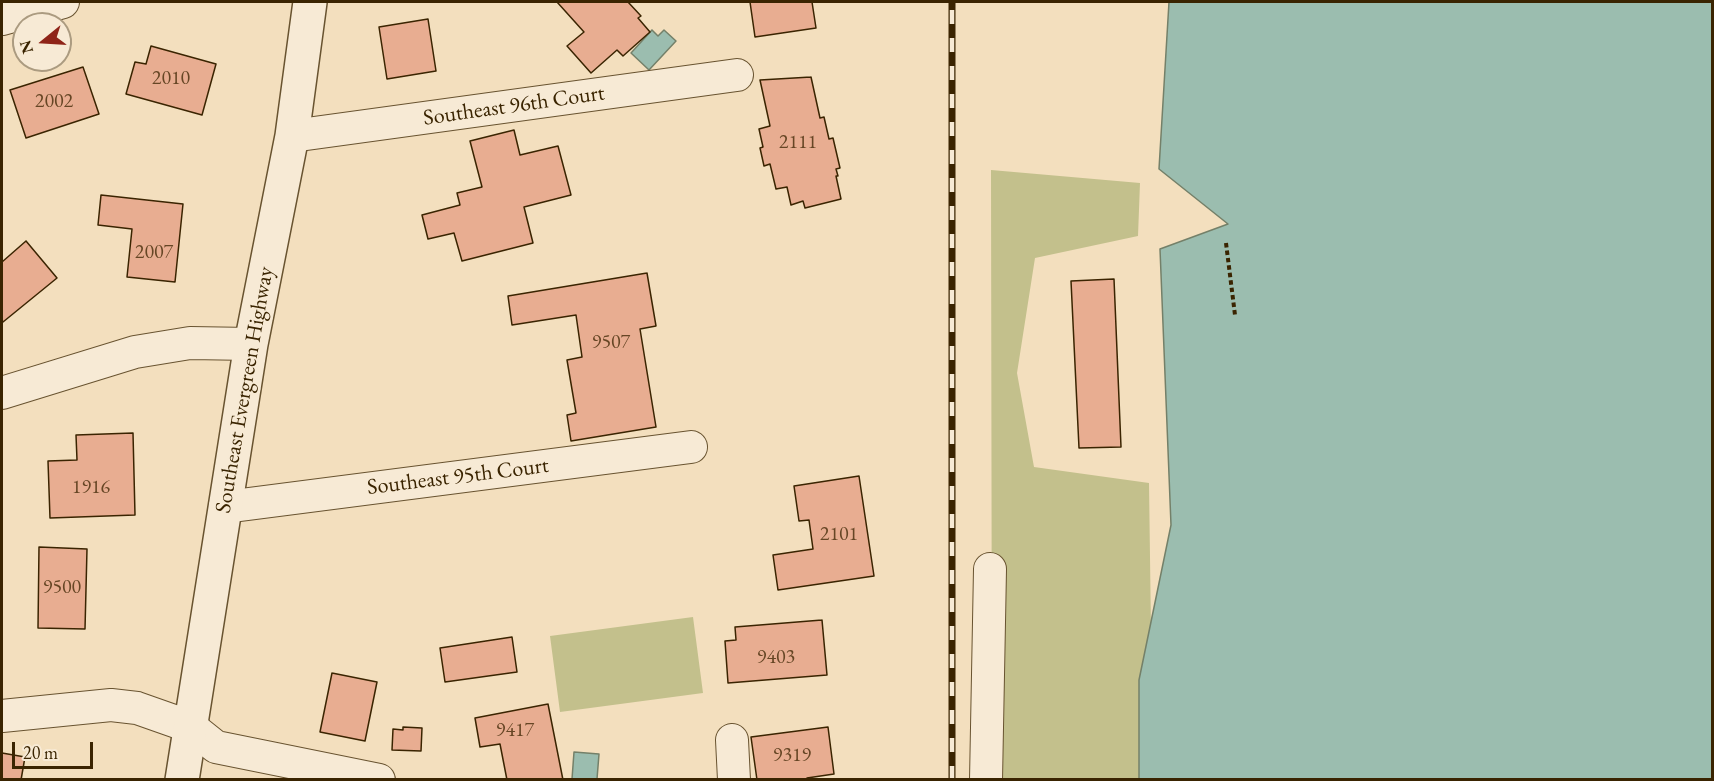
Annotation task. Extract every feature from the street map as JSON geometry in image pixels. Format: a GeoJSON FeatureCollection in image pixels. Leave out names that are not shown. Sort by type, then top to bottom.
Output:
{"type":"FeatureCollection","features":[{"type":"Feature","properties":{"kind":"street"},"geometry":{"type":"LineString","coordinates":[[2,19],[63,2]]}},
{"type":"Feature","properties":{"kind":"street","name":"Southeast Evergreen Highway"},"geometry":{"type":"LineString","coordinates":[[182,780],[251,344],[292,136],[310,2]]}},
{"type":"Feature","properties":{"kind":"street","name":"Southeast 96th Court"},"geometry":{"type":"LineString","coordinates":[[292,136],[737,75]]}},
{"type":"Feature","properties":{"kind":"street"},"geometry":{"type":"LineString","coordinates":[[2,393],[135,352],[190,343],[251,344]]}},
{"type":"Feature","properties":{"kind":"street","name":"Southeast 95th Court"},"geometry":{"type":"LineString","coordinates":[[225,507],[691,447]]}},
{"type":"Feature","properties":{"kind":"street"},"geometry":{"type":"LineString","coordinates":[[986,780],[990,569]]}},
{"type":"Feature","properties":{"kind":"street"},"geometry":{"type":"LineString","coordinates":[[2,716],[111,705],[137,708],[191,727],[216,747],[380,780]]}},
{"type":"Feature","properties":{"kind":"street"},"geometry":{"type":"LineString","coordinates":[[732,740],[734,780]]}},
{"type":"Feature","properties":{"kind":"path"},"geometry":{"type":"LineString","coordinates":[[1226,243],[1235,315]]}},
{"type":"Feature","properties":{"kind":"shaded area"},"geometry":{"type":"Polygon","coordinates":[[[1169,2],[1712,2],[1712,779],[1139,779],[1139,680],[1171,525],[1160,249],[1228,224],[1159,169],[1169,2]]]}},
{"type":"Feature","properties":{"kind":"shaded area"},"geometry":{"type":"Polygon","coordinates":[[[652,30],[658,36],[664,30],[676,41],[649,70],[631,53],[652,30]]]}},
{"type":"Feature","properties":{"kind":"shaded area"},"geometry":{"type":"Polygon","coordinates":[[[991,170],[1140,183],[1138,236],[1035,258],[1017,373],[1034,467],[1149,483],[1153,779],[992,779],[991,170]]]}},
{"type":"Feature","properties":{"kind":"shaded area"},"geometry":{"type":"Polygon","coordinates":[[[693,617],[703,693],[560,712],[550,636],[693,617]]]}},
{"type":"Feature","properties":{"kind":"shaded area"},"geometry":{"type":"Polygon","coordinates":[[[574,752],[599,754],[597,779],[572,779],[574,752]]]}},
{"type":"Feature","properties":{"kind":"building"},"geometry":{"type":"Polygon","coordinates":[[[557,2],[628,2],[641,16],[638,18],[650,32],[623,56],[617,50],[591,73],[567,46],[584,32],[557,2]]]}},
{"type":"Feature","properties":{"kind":"building"},"geometry":{"type":"Polygon","coordinates":[[[750,2],[812,2],[816,28],[755,37],[750,2]]]}},
{"type":"Feature","properties":{"kind":"building"},"geometry":{"type":"Polygon","coordinates":[[[428,19],[436,71],[387,79],[379,27],[428,19]]]}},
{"type":"Feature","properties":{"kind":"building"},"geometry":{"type":"Polygon","coordinates":[[[151,46],[216,64],[202,115],[126,94],[135,62],[146,64],[151,46]]]}},
{"type":"Feature","properties":{"kind":"building"},"geometry":{"type":"Polygon","coordinates":[[[83,67],[99,114],[26,138],[10,90],[83,67]]]}},
{"type":"Feature","properties":{"kind":"building"},"geometry":{"type":"Polygon","coordinates":[[[811,77],[820,118],[824,117],[829,139],[833,138],[840,168],[836,169],[838,176],[836,176],[841,199],[805,208],[803,201],[791,205],[787,187],[776,189],[770,164],[764,166],[759,129],[770,126],[760,80],[811,77]]]}},
{"type":"Feature","properties":{"kind":"building"},"geometry":{"type":"Polygon","coordinates":[[[514,130],[520,155],[558,146],[571,195],[524,207],[533,243],[462,261],[454,233],[428,239],[422,215],[460,205],[457,193],[482,187],[470,141],[514,130]]]}},
{"type":"Feature","properties":{"kind":"building"},"geometry":{"type":"Polygon","coordinates":[[[101,195],[183,204],[175,282],[127,277],[132,229],[98,225],[101,195]]]}},
{"type":"Feature","properties":{"kind":"building"},"geometry":{"type":"Polygon","coordinates":[[[26,241],[57,278],[3,322],[2,262],[26,241]]]}},
{"type":"Feature","properties":{"kind":"building"},"geometry":{"type":"Polygon","coordinates":[[[647,273],[656,326],[640,329],[656,427],[571,441],[567,415],[576,413],[567,360],[582,357],[576,315],[512,325],[508,296],[647,273]]]}},
{"type":"Feature","properties":{"kind":"building"},"geometry":{"type":"Polygon","coordinates":[[[1114,279],[1121,447],[1079,448],[1071,281],[1114,279]]]}},
{"type":"Feature","properties":{"kind":"building"},"geometry":{"type":"Polygon","coordinates":[[[133,433],[135,515],[50,518],[48,461],[77,460],[76,435],[133,433]]]}},
{"type":"Feature","properties":{"kind":"building"},"geometry":{"type":"Polygon","coordinates":[[[859,476],[874,576],[778,590],[773,555],[813,549],[809,520],[799,521],[794,486],[859,476]]]}},
{"type":"Feature","properties":{"kind":"building"},"geometry":{"type":"Polygon","coordinates":[[[39,547],[87,549],[85,629],[38,628],[39,547]]]}},
{"type":"Feature","properties":{"kind":"building"},"geometry":{"type":"Polygon","coordinates":[[[822,620],[827,675],[728,683],[725,641],[736,640],[735,627],[822,620]]]}},
{"type":"Feature","properties":{"kind":"building"},"geometry":{"type":"Polygon","coordinates":[[[512,637],[517,672],[445,682],[440,648],[512,637]]]}},
{"type":"Feature","properties":{"kind":"building"},"geometry":{"type":"Polygon","coordinates":[[[332,673],[377,682],[365,741],[320,732],[332,673]]]}},
{"type":"Feature","properties":{"kind":"building"},"geometry":{"type":"Polygon","coordinates":[[[548,704],[563,780],[507,780],[500,744],[480,747],[475,718],[548,704]]]}},
{"type":"Feature","properties":{"kind":"building"},"geometry":{"type":"Polygon","coordinates":[[[403,727],[422,728],[421,751],[392,750],[393,729],[403,730],[403,727]]]}},
{"type":"Feature","properties":{"kind":"building"},"geometry":{"type":"Polygon","coordinates":[[[828,727],[834,774],[807,778],[807,780],[757,780],[751,737],[828,727]]]}},
{"type":"Feature","properties":{"kind":"building"},"geometry":{"type":"Polygon","coordinates":[[[2,753],[25,757],[21,780],[2,780],[2,753]]]}},
{"type":"Feature","properties":{"kind":"railway"},"geometry":{"type":"LineString","coordinates":[[952,2],[952,780]]}}]}
